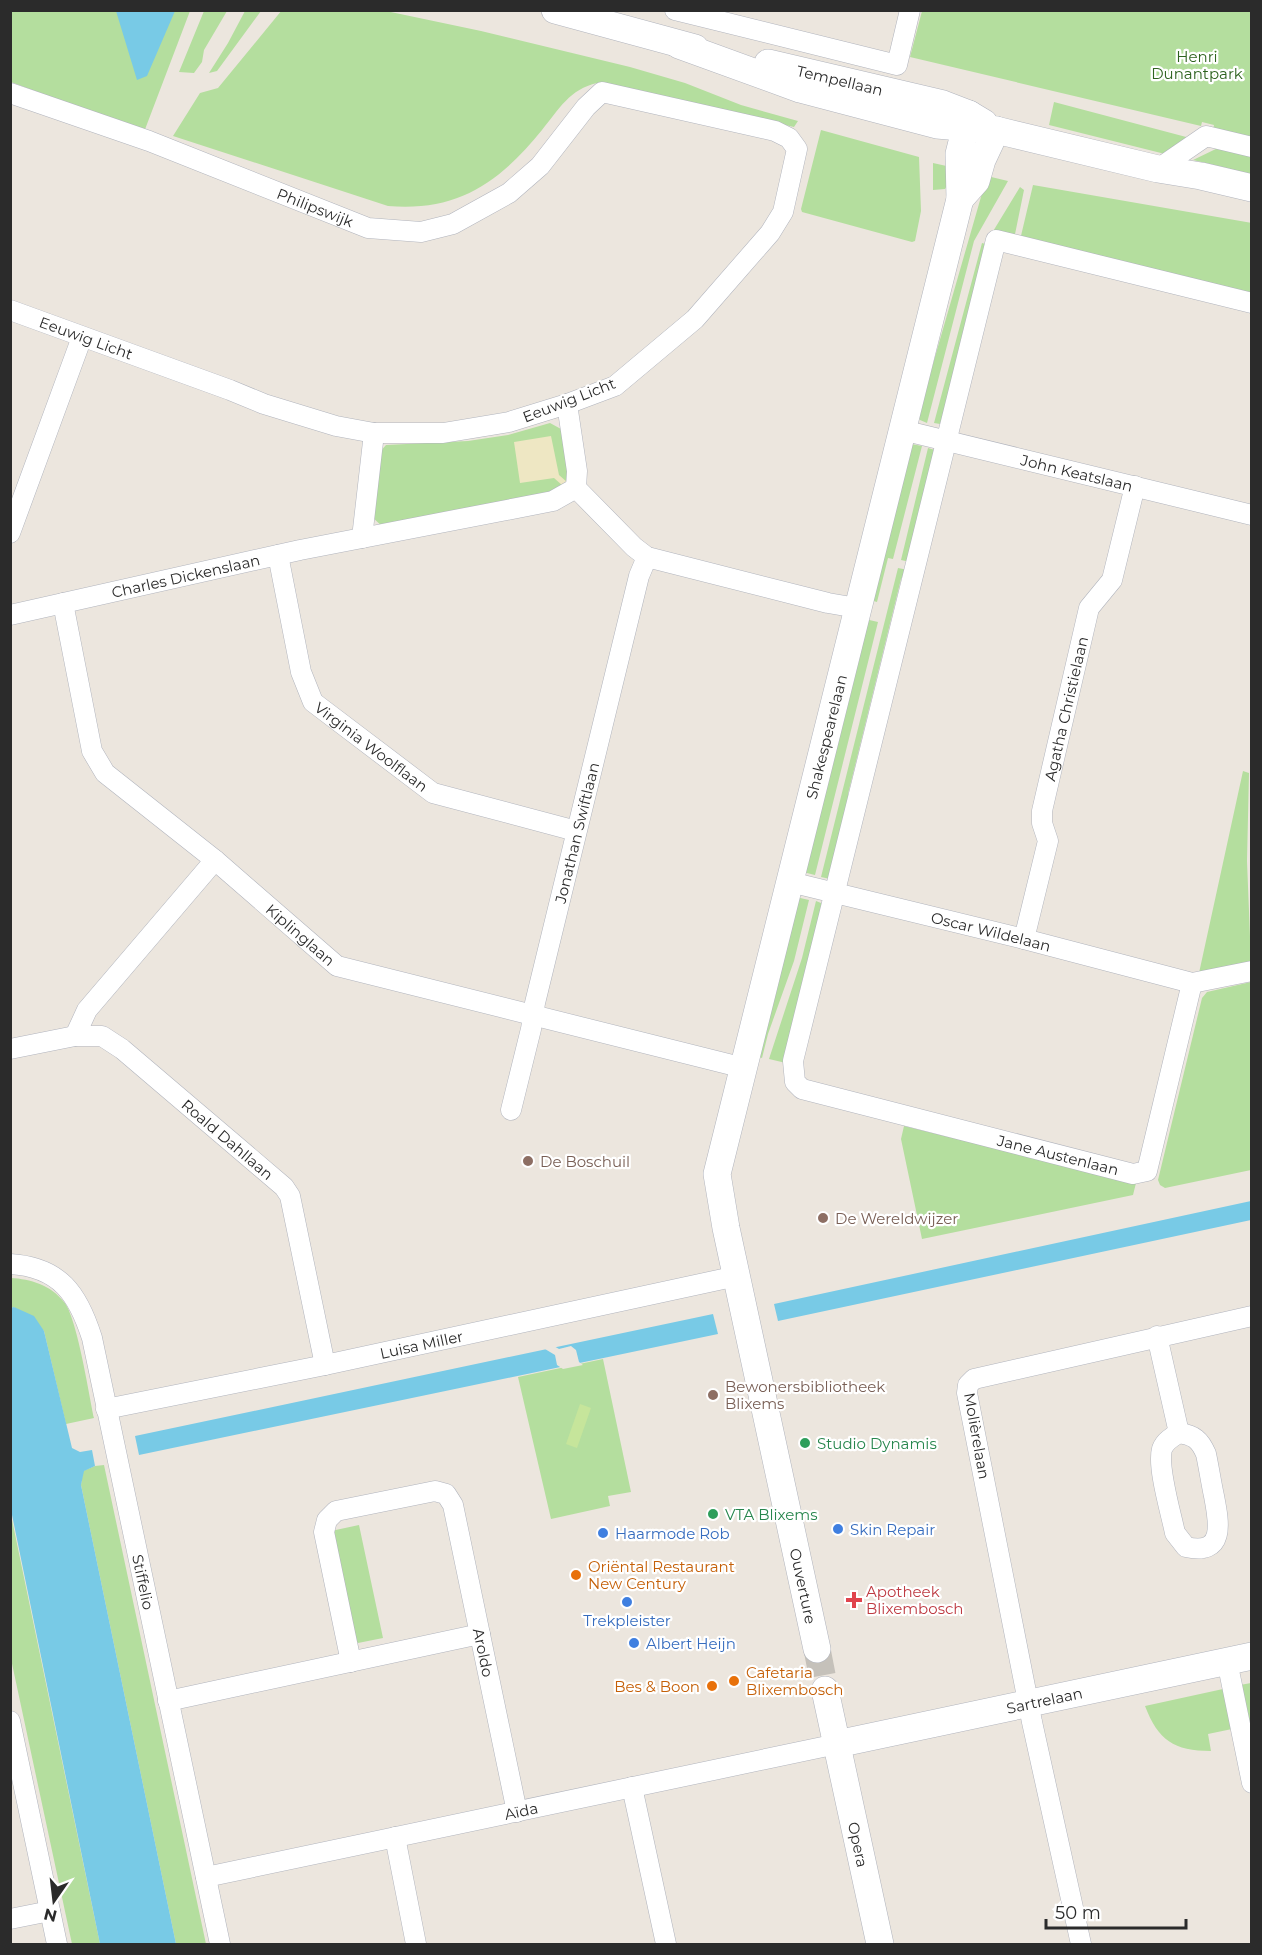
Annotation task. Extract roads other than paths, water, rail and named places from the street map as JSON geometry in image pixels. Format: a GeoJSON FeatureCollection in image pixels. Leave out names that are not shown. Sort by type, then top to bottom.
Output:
{"type":"FeatureCollection","features":[{"type":"Feature","properties":{"kind":"street","name":"Tempellaan"},"geometry":{"type":"LineString","coordinates":[[555,10],[679,45],[806,71],[943,104],[966,121],[996,130],[1158,169],[1251,188]]}},
{"type":"Feature","properties":{"kind":"street","name":"Tempellaan"},"geometry":{"type":"LineString","coordinates":[[675,10],[897,65],[910,10]]}},
{"type":"Feature","properties":{"kind":"street","name":"Eeuwig Licht"},"geometry":{"type":"LineString","coordinates":[[10,310],[299,416],[374,433],[443,433],[509,422],[567,404],[615,386],[695,319],[771,233],[783,212],[797,149],[789,138],[775,131],[602,92],[586,107]]}},
{"type":"Feature","properties":{"kind":"street","name":"Philipswijk"},"geometry":{"type":"LineString","coordinates":[[10,93],[149,141],[368,228],[421,232],[453,224],[509,193],[540,166],[586,107]]}},
{"type":"Feature","properties":{"kind":"street","name":"Shakespearelaan"},"geometry":{"type":"LineString","coordinates":[[737,1276],[717,1174],[960,199],[959,154],[966,121]]}},
{"type":"Feature","properties":{"kind":"street","name":"Shakespearelaan"},"geometry":{"type":"LineString","coordinates":[[960,199],[976,181],[982,160],[996,130]]}},
{"type":"Feature","properties":{"kind":"street"},"geometry":{"type":"LineString","coordinates":[[1158,169],[1206,136],[1251,147]]}},
{"type":"Feature","properties":{"kind":"street"},"geometry":{"type":"LineString","coordinates":[[836,893],[996,240],[1251,303]]}},
{"type":"Feature","properties":{"kind":"street"},"geometry":{"type":"LineString","coordinates":[[10,533],[82,337]]}},
{"type":"Feature","properties":{"kind":"street"},"geometry":{"type":"LineString","coordinates":[[567,404],[577,471],[576,488],[633,547],[647,556],[828,603],[857,608]]}},
{"type":"Feature","properties":{"kind":"street","name":"John Keatslaan"},"geometry":{"type":"LineString","coordinates":[[902,430],[1251,515]]}},
{"type":"Feature","properties":{"kind":"street"},"geometry":{"type":"LineString","coordinates":[[362,538],[374,433]]}},
{"type":"Feature","properties":{"kind":"street","name":"Agatha Christielaan"},"geometry":{"type":"LineString","coordinates":[[1024,939],[1048,841],[1042,823],[1042,811],[1089,608],[1112,580],[1135,486]]}},
{"type":"Feature","properties":{"kind":"street","name":"Charles Dickenslaan"},"geometry":{"type":"LineString","coordinates":[[10,615],[278,555],[553,501],[576,488]]}},
{"type":"Feature","properties":{"kind":"street","name":"Virginia Woolflaan"},"geometry":{"type":"LineString","coordinates":[[278,555],[301,672],[313,702],[433,793],[576,831]]}},
{"type":"Feature","properties":{"kind":"street","name":"Jonathan Swiftlaan"},"geometry":{"type":"LineString","coordinates":[[511,1110],[576,831],[639,576],[647,556]]}},
{"type":"Feature","properties":{"kind":"street","name":"Kiplinglaan"},"geometry":{"type":"LineString","coordinates":[[63,603],[92,751],[105,773],[215,860],[337,966],[744,1068]]}},
{"type":"Feature","properties":{"kind":"street"},"geometry":{"type":"LineString","coordinates":[[75,1036],[87,1010],[215,860]]}},
{"type":"Feature","properties":{"kind":"street","name":"Oscar Wildelaan"},"geometry":{"type":"LineString","coordinates":[[790,882],[1192,983]]}},
{"type":"Feature","properties":{"kind":"street","name":"Jane Austenlaan"},"geometry":{"type":"LineString","coordinates":[[836,893],[793,1061],[795,1082],[802,1089],[1133,1174],[1147,1171],[1192,983]]}},
{"type":"Feature","properties":{"kind":"street"},"geometry":{"type":"LineString","coordinates":[[1192,983],[1251,971]]}},
{"type":"Feature","properties":{"kind":"street","name":"Roald Dahllaan"},"geometry":{"type":"LineString","coordinates":[[10,1049],[75,1036],[102,1036],[122,1049],[288,1191],[325,1365]]}},
{"type":"Feature","properties":{"kind":"street","name":"Stiffelio"},"geometry":{"type":"LineString","coordinates":[[10,1264],[31,1267],[54,1276],[74,1295],[84,1313],[92,1338],[220,1944]]}},
{"type":"Feature","properties":{"kind":"street","name":"Luisa Miller"},"geometry":{"type":"LineString","coordinates":[[106,1408],[325,1365],[737,1276]]}},
{"type":"Feature","properties":{"kind":"street","name":"Ouverture"},"geometry":{"type":"LineString","coordinates":[[737,1276],[817,1649]]}},
{"type":"Feature","properties":{"kind":"street","name":"Molièrelaan"},"geometry":{"type":"LineString","coordinates":[[1028,1704],[967,1393],[968,1385],[974,1379],[1251,1316]]}},
{"type":"Feature","properties":{"kind":"street"},"geometry":{"type":"LineString","coordinates":[[1157,1336],[1179,1433]]}},
{"type":"Feature","properties":{"kind":"street"},"geometry":{"type":"LineString","coordinates":[[1179,1433],[1194,1437],[1202,1444],[1206,1454],[1220,1524],[1216,1539],[1203,1548],[1186,1547],[1175,1533],[1161,1464],[1162,1449],[1166,1442],[1179,1433]]}},
{"type":"Feature","properties":{"kind":"street","name":"Aroldo"},"geometry":{"type":"LineString","coordinates":[[351,1662],[324,1532],[327,1520],[336,1511],[435,1491],[446,1494],[453,1505],[517,1812]]}},
{"type":"Feature","properties":{"kind":"street"},"geometry":{"type":"LineString","coordinates":[[168,1701],[480,1635]]}},
{"type":"Feature","properties":{"kind":"street"},"geometry":{"type":"LineString","coordinates":[[1239,1659],[1251,1783]]}},
{"type":"Feature","properties":{"kind":"street","name":"Sartrelaan"},"geometry":{"type":"LineString","coordinates":[[837,1744],[1239,1659]]}},
{"type":"Feature","properties":{"kind":"street"},"geometry":{"type":"LineString","coordinates":[[825,1690],[837,1744]]}},
{"type":"Feature","properties":{"kind":"street"},"geometry":{"type":"LineString","coordinates":[[1028,1704],[1081,1944]]}},
{"type":"Feature","properties":{"kind":"street"},"geometry":{"type":"LineString","coordinates":[[11,1729],[57,1944]]}},
{"type":"Feature","properties":{"kind":"street","name":"Aïda"},"geometry":{"type":"LineString","coordinates":[[206,1877],[837,1744]]}},
{"type":"Feature","properties":{"kind":"street","name":"Opera"},"geometry":{"type":"LineString","coordinates":[[837,1744],[880,1944]]}},
{"type":"Feature","properties":{"kind":"street"},"geometry":{"type":"LineString","coordinates":[[632,1787],[666,1944]]}},
{"type":"Feature","properties":{"kind":"street"},"geometry":{"type":"LineString","coordinates":[[394,1837],[416,1944]]}},
{"type":"Feature","properties":{"kind":"street"},"geometry":{"type":"LineString","coordinates":[[10,1920],[50,1911]]}},
{"type":"Feature","properties":{"kind":"water"},"geometry":{"type":"Polygon","coordinates":[[[116,11],[175,11],[147,76],[137,80],[116,11]]]}},
{"type":"Feature","properties":{"kind":"water"},"geometry":{"type":"Polygon","coordinates":[[[1251,1201],[1251,1220],[778,1321],[774,1304],[1251,1201]]]}},
{"type":"Feature","properties":{"kind":"water"},"geometry":{"type":"Polygon","coordinates":[[[14,1307],[34,1316],[44,1331],[72,1448],[80,1452],[92,1450],[95,1466],[84,1471],[81,1485],[176,1944],[100,1944],[11,1510],[10,1308],[14,1307]]]}},
{"type":"Feature","properties":{"kind":"water"},"geometry":{"type":"Polygon","coordinates":[[[713,1314],[718,1334],[139,1455],[135,1436],[713,1314]]]}},
{"type":"Feature","properties":{"kind":"tunnel"},"geometry":{"type":"LineString","coordinates":[[817,1649],[825,1690]]}},
{"type":"Feature","properties":{"kind":"place","name":"De Boschuil"},"geometry":{"type":"Point","coordinates":[528,1161]}},
{"type":"Feature","properties":{"kind":"place","name":"De Wereldwijzer"},"geometry":{"type":"Point","coordinates":[823,1218]}},
{"type":"Feature","properties":{"kind":"place","name":"Bewonersbibliotheek Blixems"},"geometry":{"type":"Point","coordinates":[713,1395]}},
{"type":"Feature","properties":{"kind":"place","name":"Studio Dynamis"},"geometry":{"type":"Point","coordinates":[805,1443]}},
{"type":"Feature","properties":{"kind":"place","name":"VTA Blixems"},"geometry":{"type":"Point","coordinates":[713,1514]}},
{"type":"Feature","properties":{"kind":"place","name":"Skin Repair"},"geometry":{"type":"Point","coordinates":[838,1529]}},
{"type":"Feature","properties":{"kind":"place","name":"Haarmode Rob"},"geometry":{"type":"Point","coordinates":[603,1533]}},
{"type":"Feature","properties":{"kind":"place","name":"Oriëntal Restaurant New Century"},"geometry":{"type":"Point","coordinates":[576,1575]}},
{"type":"Feature","properties":{"kind":"place","name":"Apotheek Blixembosch"},"geometry":{"type":"Point","coordinates":[854,1600]}},
{"type":"Feature","properties":{"kind":"place","name":"Trekpleister"},"geometry":{"type":"Point","coordinates":[627,1602]}},
{"type":"Feature","properties":{"kind":"place","name":"Albert Heijn"},"geometry":{"type":"Point","coordinates":[634,1643]}},
{"type":"Feature","properties":{"kind":"place","name":"Cafetaria Blixembosch"},"geometry":{"type":"Point","coordinates":[734,1681]}},
{"type":"Feature","properties":{"kind":"place","name":"Bes & Boon"},"geometry":{"type":"Point","coordinates":[712,1686]}},
{"type":"Feature","properties":{"kind":"park label","name":"Henri Dunantpark"},"geometry":{"type":"Point","coordinates":[1197,64]}}]}
